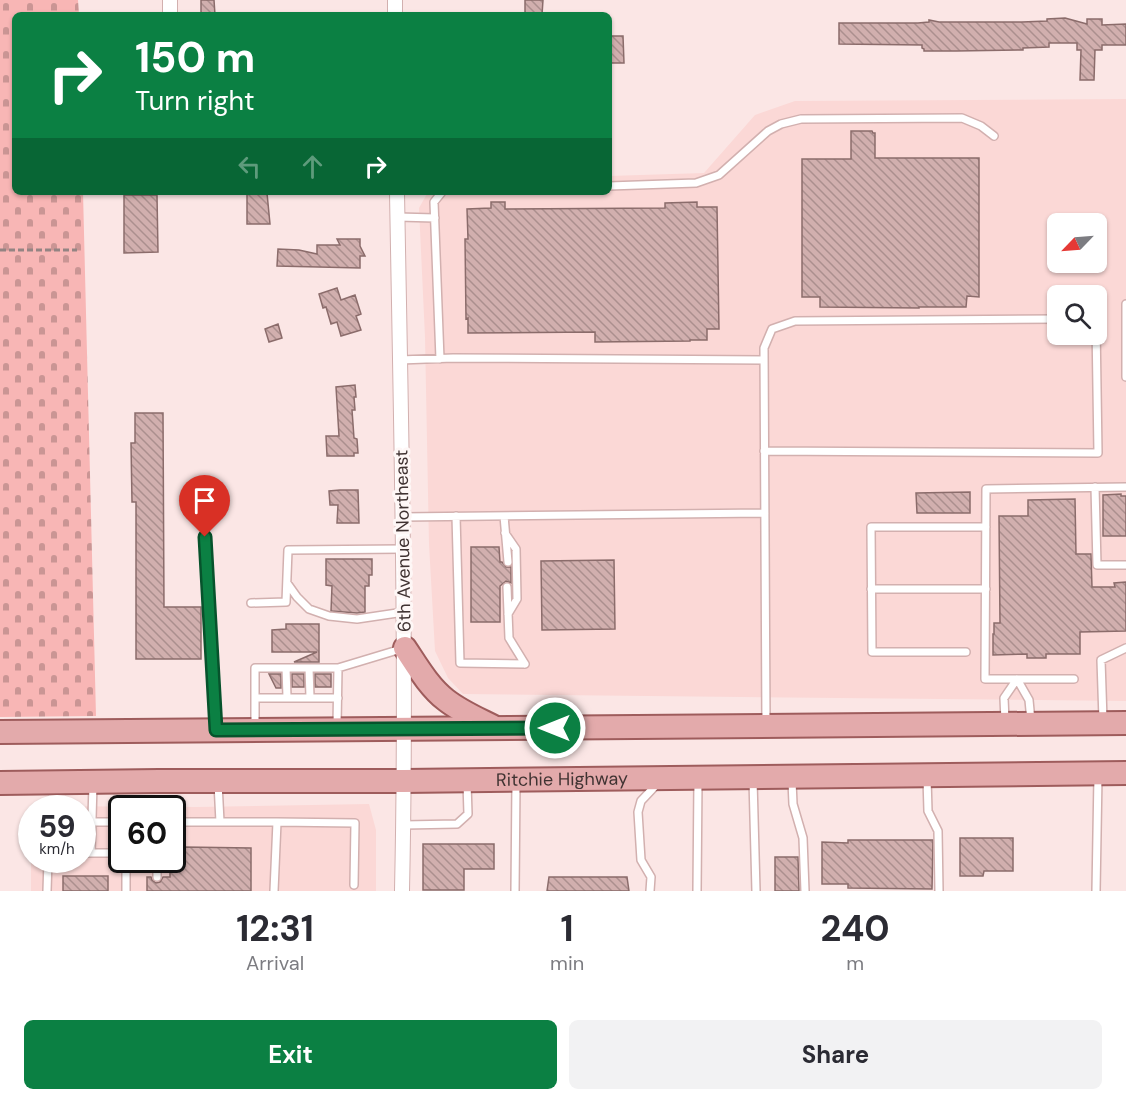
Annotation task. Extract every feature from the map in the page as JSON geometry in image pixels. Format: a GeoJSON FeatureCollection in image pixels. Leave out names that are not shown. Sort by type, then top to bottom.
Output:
{"type":"FeatureCollection","features":[{"type":"Feature","properties":{"kind":"main road"},"geometry":{"type":"LineString","coordinates":[[405,648],[445,700],[496,728]]}},
{"type":"Feature","properties":{"kind":"main road"},"geometry":{"type":"LineString","coordinates":[[0,732],[1126,723]]}},
{"type":"Feature","properties":{"kind":"main road","name":"Ritchie Highway"},"geometry":{"type":"LineString","coordinates":[[0,783],[404,782],[1126,773]]}},
{"type":"Feature","properties":{"kind":"street","name":"6th Avenue Northeast"},"geometry":{"type":"LineString","coordinates":[[398,195],[405,648],[402,891]]}},
{"type":"Feature","properties":{"kind":"lane"},"geometry":{"type":"LineString","coordinates":[[612,186],[696,183],[719,175],[768,131],[781,124],[801,119],[962,118],[981,126],[994,136]]}},
{"type":"Feature","properties":{"kind":"lane"},"geometry":{"type":"LineString","coordinates":[[440,195],[434,202],[440,359]]}},
{"type":"Feature","properties":{"kind":"lane"},"geometry":{"type":"LineString","coordinates":[[398,217],[435,218]]}},
{"type":"Feature","properties":{"kind":"lane"},"geometry":{"type":"LineString","coordinates":[[1126,304],[1126,377]]}},
{"type":"Feature","properties":{"kind":"lane"},"geometry":{"type":"LineString","coordinates":[[766,726],[764,348],[772,329],[795,321],[1047,319]]}},
{"type":"Feature","properties":{"kind":"lane"},"geometry":{"type":"LineString","coordinates":[[764,451],[1098,453],[1096,345]]}},
{"type":"Feature","properties":{"kind":"lane"},"geometry":{"type":"LineString","coordinates":[[400,360],[764,360]]}},
{"type":"Feature","properties":{"kind":"lane"},"geometry":{"type":"LineString","coordinates":[[1095,487],[1097,565],[1126,565]]}},
{"type":"Feature","properties":{"kind":"lane"},"geometry":{"type":"LineString","coordinates":[[1074,680],[986,679],[986,489],[1126,487]]}},
{"type":"Feature","properties":{"kind":"lane"},"geometry":{"type":"LineString","coordinates":[[403,517],[765,513]]}},
{"type":"Feature","properties":{"kind":"lane"},"geometry":{"type":"LineString","coordinates":[[456,516],[460,663],[525,664],[509,638],[507,587]]}},
{"type":"Feature","properties":{"kind":"lane"},"geometry":{"type":"LineString","coordinates":[[504,516],[508,562]]}},
{"type":"Feature","properties":{"kind":"lane"},"geometry":{"type":"LineString","coordinates":[[966,652],[872,652],[871,527],[986,526]]}},
{"type":"Feature","properties":{"kind":"lane"},"geometry":{"type":"LineString","coordinates":[[505,533],[516,549],[517,599],[508,614]]}},
{"type":"Feature","properties":{"kind":"lane"},"geometry":{"type":"LineString","coordinates":[[205,537],[216,730]]}},
{"type":"Feature","properties":{"kind":"lane"},"geometry":{"type":"LineString","coordinates":[[251,603],[286,602],[288,550],[403,549]]}},
{"type":"Feature","properties":{"kind":"lane"},"geometry":{"type":"LineString","coordinates":[[287,583],[309,609],[329,616],[357,619],[404,612]]}},
{"type":"Feature","properties":{"kind":"lane"},"geometry":{"type":"LineString","coordinates":[[872,589],[986,590]]}},
{"type":"Feature","properties":{"kind":"lane"},"geometry":{"type":"LineString","coordinates":[[255,730],[255,668],[338,668],[405,648]]}},
{"type":"Feature","properties":{"kind":"lane"},"geometry":{"type":"LineString","coordinates":[[1103,723],[1101,660],[1126,648]]}},
{"type":"Feature","properties":{"kind":"lane"},"geometry":{"type":"LineString","coordinates":[[286,668],[287,698]]}},
{"type":"Feature","properties":{"kind":"lane"},"geometry":{"type":"LineString","coordinates":[[309,668],[310,698]]}},
{"type":"Feature","properties":{"kind":"lane"},"geometry":{"type":"LineString","coordinates":[[337,729],[338,668]]}},
{"type":"Feature","properties":{"kind":"lane"},"geometry":{"type":"LineString","coordinates":[[1017,679],[1029,700],[1031,724]]}},
{"type":"Feature","properties":{"kind":"lane"},"geometry":{"type":"LineString","coordinates":[[1005,724],[1004,698],[1017,679]]}},
{"type":"Feature","properties":{"kind":"lane"},"geometry":{"type":"LineString","coordinates":[[255,698],[338,698]]}},
{"type":"Feature","properties":{"kind":"lane"},"geometry":{"type":"LineString","coordinates":[[1096,891],[1098,773]]}},
{"type":"Feature","properties":{"kind":"lane"},"geometry":{"type":"LineString","coordinates":[[927,775],[928,811],[938,831],[939,891]]}},
{"type":"Feature","properties":{"kind":"lane"},"geometry":{"type":"LineString","coordinates":[[753,777],[756,891]]}},
{"type":"Feature","properties":{"kind":"lane"},"geometry":{"type":"LineString","coordinates":[[792,777],[793,804],[803,838],[805,891]]}},
{"type":"Feature","properties":{"kind":"lane"},"geometry":{"type":"LineString","coordinates":[[651,891],[651,877],[641,860],[638,812],[641,801],[663,778]]}},
{"type":"Feature","properties":{"kind":"lane"},"geometry":{"type":"LineString","coordinates":[[697,891],[698,778]]}},
{"type":"Feature","properties":{"kind":"lane"},"geometry":{"type":"LineString","coordinates":[[515,891],[516,780]]}},
{"type":"Feature","properties":{"kind":"lane"},"geometry":{"type":"LineString","coordinates":[[218,781],[220,822]]}},
{"type":"Feature","properties":{"kind":"lane"},"geometry":{"type":"LineString","coordinates":[[404,825],[457,824],[468,814],[467,781]]}},
{"type":"Feature","properties":{"kind":"lane"},"geometry":{"type":"LineString","coordinates":[[93,782],[93,795]]}},
{"type":"Feature","properties":{"kind":"lane"},"geometry":{"type":"LineString","coordinates":[[274,891],[277,822]]}},
{"type":"Feature","properties":{"kind":"lane"},"geometry":{"type":"LineString","coordinates":[[186,823],[355,823],[354,885]]}},
{"type":"Feature","properties":{"kind":"lane"},"geometry":{"type":"LineString","coordinates":[[47,891],[48,873]]}},
{"type":"Feature","properties":{"kind":"lane"},"geometry":{"type":"LineString","coordinates":[[126,873],[126,891]]}},
{"type":"Feature","properties":{"kind":"path"},"geometry":{"type":"LineString","coordinates":[[0,250],[77,250]]}},
{"type":"Feature","properties":{"kind":"shaded area"},"geometry":{"type":"Polygon","coordinates":[[[1126,99],[1126,701],[463,694],[448,678],[435,651],[429,544],[425,337],[419,208],[426,195],[612,195],[612,176],[704,173],[755,115],[795,101],[1126,99]]]}},
{"type":"Feature","properties":{"kind":"shaded area"},"geometry":{"type":"Polygon","coordinates":[[[369,804],[376,830],[376,891],[31,891],[31,873],[96,873],[96,806],[108,806],[108,873],[186,873],[186,807],[369,804]]]}},
{"type":"Feature","properties":{"kind":"green space"},"geometry":{"type":"Polygon","coordinates":[[[0,0],[78,0],[79,12],[12,12],[12,195],[83,195],[96,716],[0,717],[0,0]]]}},
{"type":"Feature","properties":{"kind":"building"},"geometry":{"type":"Polygon","coordinates":[[[201,0],[214,0],[215,12],[201,12],[201,0]]]}},
{"type":"Feature","properties":{"kind":"building"},"geometry":{"type":"Polygon","coordinates":[[[525,0],[543,0],[542,12],[525,12],[525,0]]]}},
{"type":"Feature","properties":{"kind":"building"},"geometry":{"type":"Polygon","coordinates":[[[1065,18],[1087,24],[1087,19],[1102,19],[1102,25],[1126,24],[1126,45],[1102,45],[1102,50],[1095,50],[1094,80],[1080,80],[1081,50],[1077,50],[1077,43],[1049,43],[1049,47],[1023,48],[1023,50],[956,51],[924,51],[922,45],[839,44],[839,23],[918,23],[929,22],[929,20],[1022,22],[1065,18]]]}},
{"type":"Feature","properties":{"kind":"building"},"geometry":{"type":"Polygon","coordinates":[[[612,36],[623,36],[624,63],[612,63],[612,36]]]}},
{"type":"Feature","properties":{"kind":"building"},"geometry":{"type":"Polygon","coordinates":[[[851,131],[875,133],[875,158],[979,158],[979,297],[967,296],[966,307],[820,307],[820,297],[802,297],[802,159],[851,159],[851,131]]]}},
{"type":"Feature","properties":{"kind":"building"},"geometry":{"type":"Polygon","coordinates":[[[124,195],[157,195],[158,252],[124,253],[124,195]]]}},
{"type":"Feature","properties":{"kind":"building"},"geometry":{"type":"Polygon","coordinates":[[[247,195],[267,195],[270,224],[247,224],[247,195]]]}},
{"type":"Feature","properties":{"kind":"building"},"geometry":{"type":"Polygon","coordinates":[[[491,202],[505,202],[505,209],[665,208],[665,203],[697,202],[697,207],[717,207],[719,329],[707,329],[707,340],[690,341],[595,342],[595,332],[468,333],[465,239],[468,239],[467,209],[491,208],[491,202]]]}},
{"type":"Feature","properties":{"kind":"building"},"geometry":{"type":"Polygon","coordinates":[[[337,239],[360,239],[360,246],[365,256],[360,256],[360,268],[277,266],[278,249],[317,254],[317,245],[340,245],[337,239]]]}},
{"type":"Feature","properties":{"kind":"building"},"geometry":{"type":"Polygon","coordinates":[[[337,288],[341,300],[355,295],[361,314],[356,316],[361,330],[341,336],[337,322],[331,324],[319,294],[337,288]]]}},
{"type":"Feature","properties":{"kind":"building"},"geometry":{"type":"Polygon","coordinates":[[[278,324],[282,338],[269,342],[265,329],[278,324]]]}},
{"type":"Feature","properties":{"kind":"building"},"geometry":{"type":"Polygon","coordinates":[[[355,385],[355,410],[352,410],[354,438],[357,439],[358,453],[354,453],[354,456],[327,456],[326,436],[339,436],[336,387],[355,385]]]}},
{"type":"Feature","properties":{"kind":"building"},"geometry":{"type":"Polygon","coordinates":[[[135,413],[163,413],[164,607],[201,607],[201,659],[136,659],[136,502],[132,502],[131,443],[135,443],[135,413]]]}},
{"type":"Feature","properties":{"kind":"building"},"geometry":{"type":"Polygon","coordinates":[[[358,490],[359,523],[337,523],[338,505],[330,505],[329,491],[358,490]]]}},
{"type":"Feature","properties":{"kind":"building"},"geometry":{"type":"Polygon","coordinates":[[[970,492],[970,513],[917,513],[916,493],[970,492]]]}},
{"type":"Feature","properties":{"kind":"building"},"geometry":{"type":"Polygon","coordinates":[[[1121,494],[1121,496],[1126,496],[1126,536],[1103,536],[1103,495],[1121,494]]]}},
{"type":"Feature","properties":{"kind":"building"},"geometry":{"type":"Polygon","coordinates":[[[1075,499],[1076,554],[1091,554],[1092,587],[1115,587],[1114,583],[1126,582],[1126,631],[1080,632],[1080,654],[1046,654],[1046,658],[1027,658],[1027,654],[993,655],[994,623],[1000,623],[999,516],[1028,516],[1028,500],[1075,499]]]}},
{"type":"Feature","properties":{"kind":"building"},"geometry":{"type":"Polygon","coordinates":[[[471,547],[499,547],[500,562],[506,567],[511,567],[511,583],[506,581],[500,586],[500,622],[471,622],[471,547]]]}},
{"type":"Feature","properties":{"kind":"building"},"geometry":{"type":"Polygon","coordinates":[[[326,559],[372,559],[372,575],[369,575],[369,586],[365,586],[365,612],[331,611],[332,586],[326,585],[326,559]]]}},
{"type":"Feature","properties":{"kind":"building"},"geometry":{"type":"Polygon","coordinates":[[[614,560],[615,629],[542,630],[541,561],[614,560]]]}},
{"type":"Feature","properties":{"kind":"building"},"geometry":{"type":"Polygon","coordinates":[[[286,624],[319,624],[319,662],[294,662],[317,652],[272,652],[272,630],[286,629],[286,624]]]}},
{"type":"Feature","properties":{"kind":"building"},"geometry":{"type":"Polygon","coordinates":[[[269,674],[281,674],[281,688],[276,688],[269,674]]]}},
{"type":"Feature","properties":{"kind":"building"},"geometry":{"type":"Polygon","coordinates":[[[292,674],[304,674],[304,687],[292,687],[292,674]]]}},
{"type":"Feature","properties":{"kind":"building"},"geometry":{"type":"Polygon","coordinates":[[[315,674],[331,674],[331,687],[315,687],[315,674]]]}},
{"type":"Feature","properties":{"kind":"building"},"geometry":{"type":"Polygon","coordinates":[[[960,838],[1013,838],[1013,871],[984,871],[983,876],[960,876],[960,838]]]}},
{"type":"Feature","properties":{"kind":"building"},"geometry":{"type":"Polygon","coordinates":[[[848,840],[933,840],[932,889],[848,888],[848,884],[822,884],[822,842],[848,843],[848,840]]]}},
{"type":"Feature","properties":{"kind":"building"},"geometry":{"type":"Polygon","coordinates":[[[423,844],[494,844],[494,869],[464,869],[464,890],[423,890],[423,844]]]}},
{"type":"Feature","properties":{"kind":"building"},"geometry":{"type":"Polygon","coordinates":[[[186,847],[251,848],[251,891],[147,891],[147,877],[151,877],[156,883],[160,882],[163,877],[170,877],[170,873],[186,873],[186,847]]]}},
{"type":"Feature","properties":{"kind":"building"},"geometry":{"type":"Polygon","coordinates":[[[775,857],[798,857],[799,891],[775,891],[775,857]]]}},
{"type":"Feature","properties":{"kind":"building"},"geometry":{"type":"Polygon","coordinates":[[[63,876],[108,876],[108,891],[63,891],[63,876]]]}},
{"type":"Feature","properties":{"kind":"building"},"geometry":{"type":"Polygon","coordinates":[[[549,877],[627,877],[629,891],[547,891],[549,877]]]}},
{"type":"Feature","properties":{"kind":"route"},"geometry":{"type":"LineString","coordinates":[[205,537],[216,730],[555,728]]}}]}
